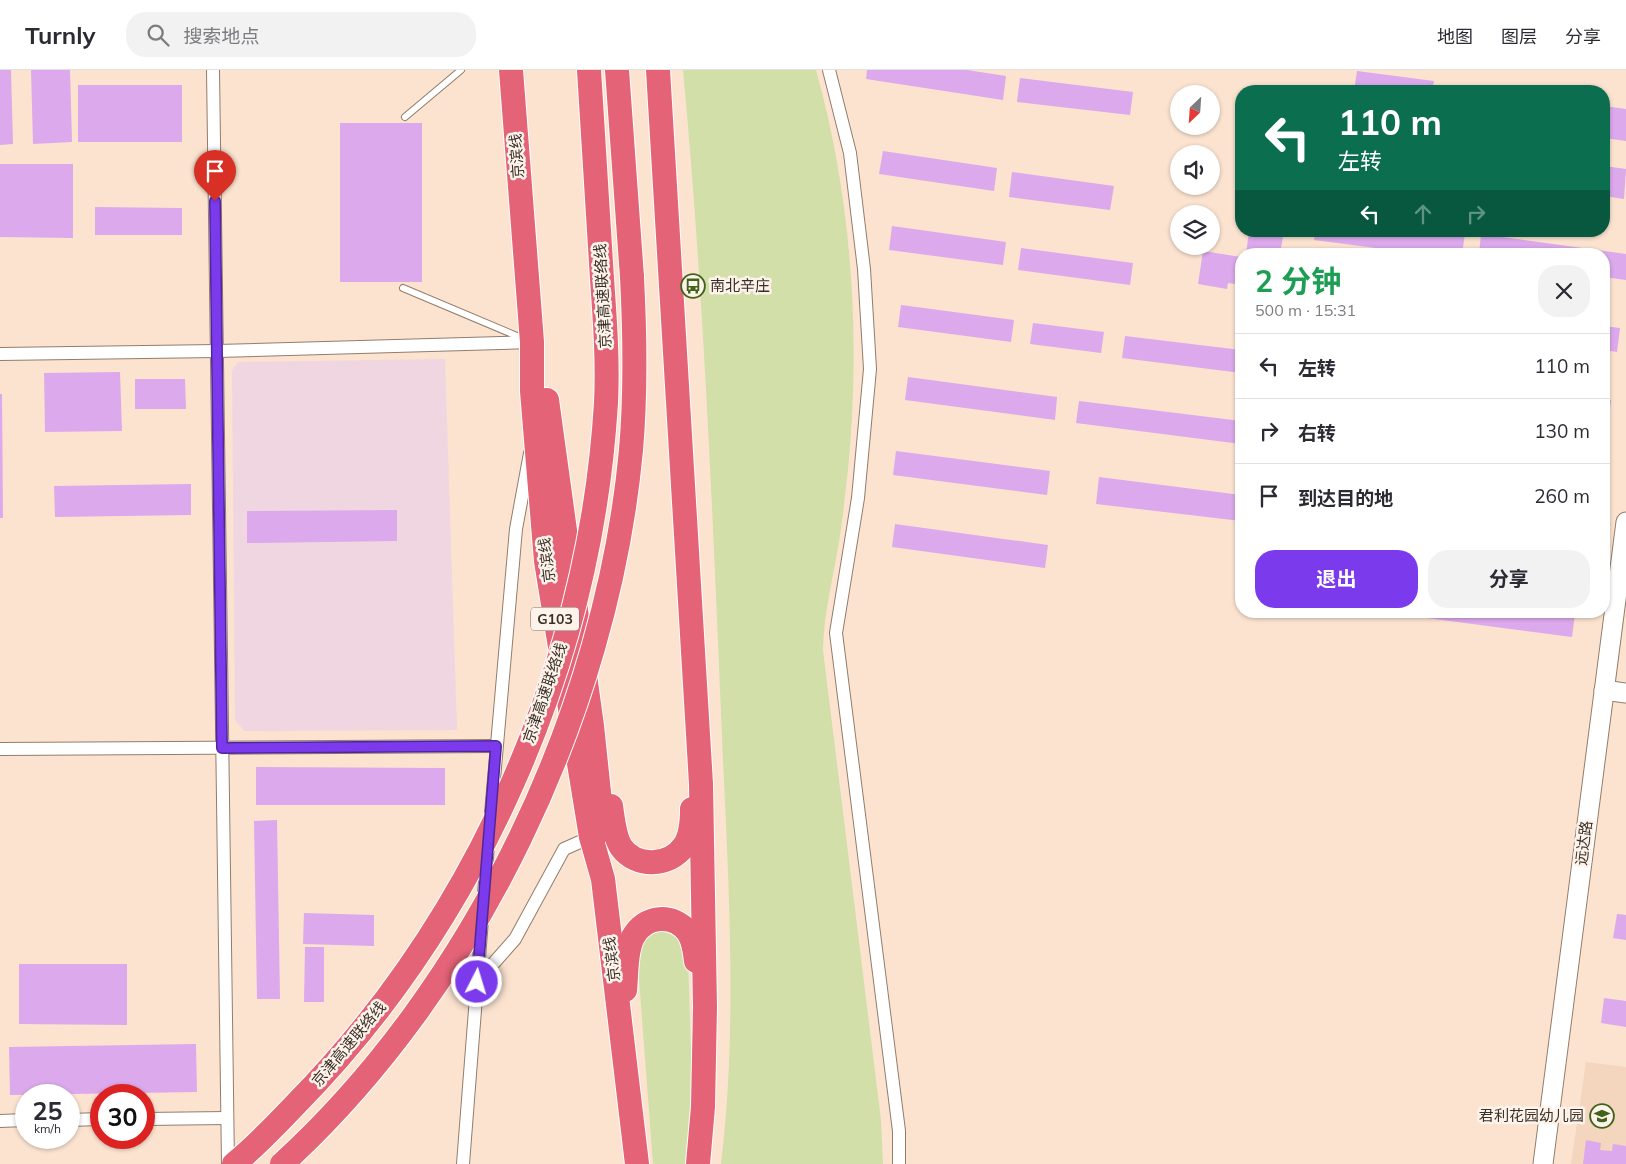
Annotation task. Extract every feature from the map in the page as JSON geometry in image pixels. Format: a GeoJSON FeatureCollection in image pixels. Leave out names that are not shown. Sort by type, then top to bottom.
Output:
{"type":"FeatureCollection","features":[{"type":"Feature","properties":{"kind":"highway","name":"京滨线"},"geometry":{"type":"LineString","coordinates":[[511,70],[532,342],[535,426],[546,561],[591,837],[603,880],[636,1164]]}},
{"type":"Feature","properties":{"kind":"highway","name":"京津高速联络线"},"geometry":{"type":"LineString","coordinates":[[234,1164],[325,1075],[383,1005],[417,958],[472,867],[522,760],[553,675],[589,537],[602,447],[606,402],[607,360],[589,70]]}},
{"type":"Feature","properties":{"kind":"highway","name":"京津高速联络线"},"geometry":{"type":"LineString","coordinates":[[282,1164],[301,1147],[377,1062],[436,983],[470,930],[507,864],[558,751],[578,698],[603,611],[620,526],[631,451],[635,390],[632,277],[617,70]]}},
{"type":"Feature","properties":{"kind":"highway"},"geometry":{"type":"LineString","coordinates":[[658,70],[697,711],[704,877],[704,1062],[698,1164]]}},
{"type":"Feature","properties":{"kind":"highway"},"geometry":{"type":"LineString","coordinates":[[532,342],[545,385],[592,726],[604,840],[603,880]]}},
{"type":"Feature","properties":{"kind":"highway"},"geometry":{"type":"LineString","coordinates":[[592,726],[620,846],[630,856],[653,863],[666,860],[678,853],[685,844],[690,830],[692,816],[691,742],[692,727],[697,711]]}},
{"type":"Feature","properties":{"kind":"highway"},"geometry":{"type":"LineString","coordinates":[[623,1043],[629,948],[634,936],[642,925],[654,919],[666,918],[677,922],[694,943],[698,976],[699,1035],[704,1062]]}},
{"type":"Feature","properties":{"kind":"street"},"geometry":{"type":"LineString","coordinates":[[213,70],[228,1164]]}},
{"type":"Feature","properties":{"kind":"street"},"geometry":{"type":"LineString","coordinates":[[829,70],[850,153],[864,269],[870,369],[858,498],[836,633],[898,1121],[899,1164]]}},
{"type":"Feature","properties":{"kind":"street"},"geometry":{"type":"LineString","coordinates":[[0,354],[217,351],[532,342]]}},
{"type":"Feature","properties":{"kind":"street"},"geometry":{"type":"LineString","coordinates":[[463,1164],[496,746],[516,529],[535,426]]}},
{"type":"Feature","properties":{"kind":"street","name":"远达路"},"geometry":{"type":"LineString","coordinates":[[1543,1164],[1626,522]]}},
{"type":"Feature","properties":{"kind":"street"},"geometry":{"type":"LineString","coordinates":[[1604,690],[1626,693]]}},
{"type":"Feature","properties":{"kind":"street"},"geometry":{"type":"LineString","coordinates":[[0,749],[496,746]]}},
{"type":"Feature","properties":{"kind":"street"},"geometry":{"type":"LineString","coordinates":[[477,982],[515,939],[564,849],[591,837]]}},
{"type":"Feature","properties":{"kind":"street"},"geometry":{"type":"LineString","coordinates":[[155,1119],[227,1118]]}},
{"type":"Feature","properties":{"kind":"street"},"geometry":{"type":"LineString","coordinates":[[0,1121],[15,1120]]}},
{"type":"Feature","properties":{"kind":"lane"},"geometry":{"type":"LineString","coordinates":[[405,117],[461,70]]}},
{"type":"Feature","properties":{"kind":"lane"},"geometry":{"type":"LineString","coordinates":[[403,288],[532,342]]}},
{"type":"Feature","properties":{"kind":"shaded area"},"geometry":{"type":"Polygon","coordinates":[[[445,359],[457,730],[244,731],[235,720],[232,370],[238,362],[445,359]]]}},
{"type":"Feature","properties":{"kind":"shaded area","name":"君利花园幼儿园"},"geometry":{"type":"Polygon","coordinates":[[[1586,1062],[1626,1067],[1626,1164],[1571,1164],[1586,1062]]]}},
{"type":"Feature","properties":{"kind":"green space"},"geometry":{"type":"Polygon","coordinates":[[[683,70],[816,70],[838,168],[850,268],[854,370],[848,470],[840,533],[827,608],[823,650],[881,1120],[883,1164],[721,1164],[729,1052],[730,939],[706,391],[683,70]]]}},
{"type":"Feature","properties":{"kind":"green space"},"geometry":{"type":"Polygon","coordinates":[[[664,929],[676,932],[688,956],[692,1084],[686,1164],[653,1164],[637,953],[647,937],[654,932],[664,929]]]}},
{"type":"Feature","properties":{"kind":"building"},"geometry":{"type":"Polygon","coordinates":[[[0,70],[11,70],[13,144],[0,145],[0,70]]]}},
{"type":"Feature","properties":{"kind":"building"},"geometry":{"type":"Polygon","coordinates":[[[31,70],[70,70],[72,142],[33,144],[31,70]]]}},
{"type":"Feature","properties":{"kind":"building"},"geometry":{"type":"Polygon","coordinates":[[[867,70],[967,70],[1006,76],[1003,100],[866,79],[867,70]]]}},
{"type":"Feature","properties":{"kind":"building"},"geometry":{"type":"Polygon","coordinates":[[[1357,71],[1434,81],[1433,85],[1355,85],[1357,71]]]}},
{"type":"Feature","properties":{"kind":"building"},"geometry":{"type":"Polygon","coordinates":[[[1020,78],[1133,92],[1130,115],[1017,102],[1020,78]]]}},
{"type":"Feature","properties":{"kind":"building"},"geometry":{"type":"Polygon","coordinates":[[[78,85],[182,85],[182,142],[78,142],[78,85]]]}},
{"type":"Feature","properties":{"kind":"building"},"geometry":{"type":"Polygon","coordinates":[[[1610,107],[1626,109],[1626,141],[1610,139],[1610,107]]]}},
{"type":"Feature","properties":{"kind":"building"},"geometry":{"type":"Polygon","coordinates":[[[340,123],[422,123],[422,282],[340,282],[340,123]]]}},
{"type":"Feature","properties":{"kind":"building"},"geometry":{"type":"Polygon","coordinates":[[[883,151],[997,168],[994,191],[879,174],[883,151]]]}},
{"type":"Feature","properties":{"kind":"building"},"geometry":{"type":"Polygon","coordinates":[[[0,164],[73,164],[73,238],[0,237],[0,164]]]}},
{"type":"Feature","properties":{"kind":"building"},"geometry":{"type":"Polygon","coordinates":[[[1610,167],[1626,169],[1624,199],[1610,197],[1610,167]]]}},
{"type":"Feature","properties":{"kind":"building"},"geometry":{"type":"Polygon","coordinates":[[[1012,172],[1114,186],[1110,210],[1009,197],[1012,172]]]}},
{"type":"Feature","properties":{"kind":"building"},"geometry":{"type":"Polygon","coordinates":[[[95,207],[182,208],[182,235],[95,235],[95,207]]]}},
{"type":"Feature","properties":{"kind":"building"},"geometry":{"type":"Polygon","coordinates":[[[892,226],[1006,242],[1003,265],[889,250],[892,226]]]}},
{"type":"Feature","properties":{"kind":"building"},"geometry":{"type":"Polygon","coordinates":[[[1248,237],[1283,237],[1281,248],[1247,248],[1248,237]]]}},
{"type":"Feature","properties":{"kind":"building"},"geometry":{"type":"Polygon","coordinates":[[[1314,237],[1465,237],[1463,248],[1376,248],[1314,240],[1314,237]]]}},
{"type":"Feature","properties":{"kind":"building"},"geometry":{"type":"Polygon","coordinates":[[[1481,237],[1503,237],[1582,248],[1480,248],[1481,237]]]}},
{"type":"Feature","properties":{"kind":"building"},"geometry":{"type":"Polygon","coordinates":[[[1021,248],[1133,263],[1130,285],[1018,270],[1021,248]]]}},
{"type":"Feature","properties":{"kind":"building"},"geometry":{"type":"Polygon","coordinates":[[[1610,252],[1626,254],[1626,280],[1610,278],[1610,252]]]}},
{"type":"Feature","properties":{"kind":"building"},"geometry":{"type":"Polygon","coordinates":[[[1220,254],[1235,256],[1235,284],[1228,283],[1227,289],[1198,284],[1202,255],[1220,254]]]}},
{"type":"Feature","properties":{"kind":"building"},"geometry":{"type":"Polygon","coordinates":[[[901,305],[1014,320],[1011,342],[898,327],[901,305]]]}},
{"type":"Feature","properties":{"kind":"building"},"geometry":{"type":"Polygon","coordinates":[[[1033,323],[1104,332],[1101,353],[1030,344],[1033,323]]]}},
{"type":"Feature","properties":{"kind":"building"},"geometry":{"type":"Polygon","coordinates":[[[1610,327],[1620,328],[1617,352],[1610,351],[1610,327]]]}},
{"type":"Feature","properties":{"kind":"building"},"geometry":{"type":"Polygon","coordinates":[[[1125,336],[1235,349],[1235,372],[1122,358],[1125,336]]]}},
{"type":"Feature","properties":{"kind":"building"},"geometry":{"type":"Polygon","coordinates":[[[120,372],[122,431],[45,432],[44,373],[120,372]]]}},
{"type":"Feature","properties":{"kind":"building"},"geometry":{"type":"Polygon","coordinates":[[[908,377],[1057,397],[1055,420],[905,400],[908,377]]]}},
{"type":"Feature","properties":{"kind":"building"},"geometry":{"type":"Polygon","coordinates":[[[135,379],[185,379],[186,409],[135,409],[135,379]]]}},
{"type":"Feature","properties":{"kind":"building"},"geometry":{"type":"Polygon","coordinates":[[[0,394],[2,394],[3,518],[0,518],[0,394]]]}},
{"type":"Feature","properties":{"kind":"building"},"geometry":{"type":"Polygon","coordinates":[[[1079,401],[1235,420],[1235,443],[1076,423],[1079,401]]]}},
{"type":"Feature","properties":{"kind":"building"},"geometry":{"type":"Polygon","coordinates":[[[896,451],[1050,471],[1047,495],[893,475],[896,451]]]}},
{"type":"Feature","properties":{"kind":"building"},"geometry":{"type":"Polygon","coordinates":[[[1099,477],[1235,494],[1235,520],[1096,504],[1099,477]]]}},
{"type":"Feature","properties":{"kind":"building"},"geometry":{"type":"Polygon","coordinates":[[[191,484],[191,515],[55,517],[54,486],[191,484]]]}},
{"type":"Feature","properties":{"kind":"building"},"geometry":{"type":"Polygon","coordinates":[[[397,510],[397,541],[247,543],[247,511],[397,510]]]}},
{"type":"Feature","properties":{"kind":"building"},"geometry":{"type":"Polygon","coordinates":[[[895,524],[1048,545],[1045,568],[892,547],[895,524]]]}},
{"type":"Feature","properties":{"kind":"building"},"geometry":{"type":"Polygon","coordinates":[[[1427,618],[1574,618],[1572,637],[1427,618]]]}},
{"type":"Feature","properties":{"kind":"building"},"geometry":{"type":"Polygon","coordinates":[[[256,767],[445,768],[445,805],[256,805],[256,767]]]}},
{"type":"Feature","properties":{"kind":"building"},"geometry":{"type":"Polygon","coordinates":[[[277,820],[280,999],[257,999],[254,821],[277,820]]]}},
{"type":"Feature","properties":{"kind":"building"},"geometry":{"type":"Polygon","coordinates":[[[304,913],[374,915],[374,946],[303,944],[304,913]]]}},
{"type":"Feature","properties":{"kind":"building"},"geometry":{"type":"Polygon","coordinates":[[[1617,914],[1626,915],[1626,940],[1613,938],[1617,914]]]}},
{"type":"Feature","properties":{"kind":"building"},"geometry":{"type":"Polygon","coordinates":[[[305,947],[324,947],[324,1002],[304,1002],[305,947]]]}},
{"type":"Feature","properties":{"kind":"building"},"geometry":{"type":"Polygon","coordinates":[[[19,964],[127,964],[127,1025],[19,1024],[19,964]]]}},
{"type":"Feature","properties":{"kind":"building"},"geometry":{"type":"Polygon","coordinates":[[[1604,998],[1626,1001],[1626,1027],[1601,1023],[1604,998]]]}},
{"type":"Feature","properties":{"kind":"building"},"geometry":{"type":"Polygon","coordinates":[[[196,1044],[197,1092],[155,1093],[155,1084],[90,1084],[90,1094],[80,1094],[80,1084],[15,1084],[15,1095],[10,1095],[9,1047],[196,1044]]]}},
{"type":"Feature","properties":{"kind":"building"},"geometry":{"type":"Polygon","coordinates":[[[1586,1140],[1601,1143],[1600,1150],[1612,1151],[1613,1144],[1626,1146],[1626,1164],[1583,1164],[1586,1140]]]}},
{"type":"Feature","properties":{"kind":"place","name":"南北辛庄"},"geometry":{"type":"Point","coordinates":[693,286]}},
{"type":"Feature","properties":{"kind":"place","name":"君利花园幼儿园"},"geometry":{"type":"Point","coordinates":[1602,1116]}},
{"type":"Feature","properties":{"kind":"route"},"geometry":{"type":"LineString","coordinates":[[215,201],[222,748],[496,746],[477,982]]}}]}
